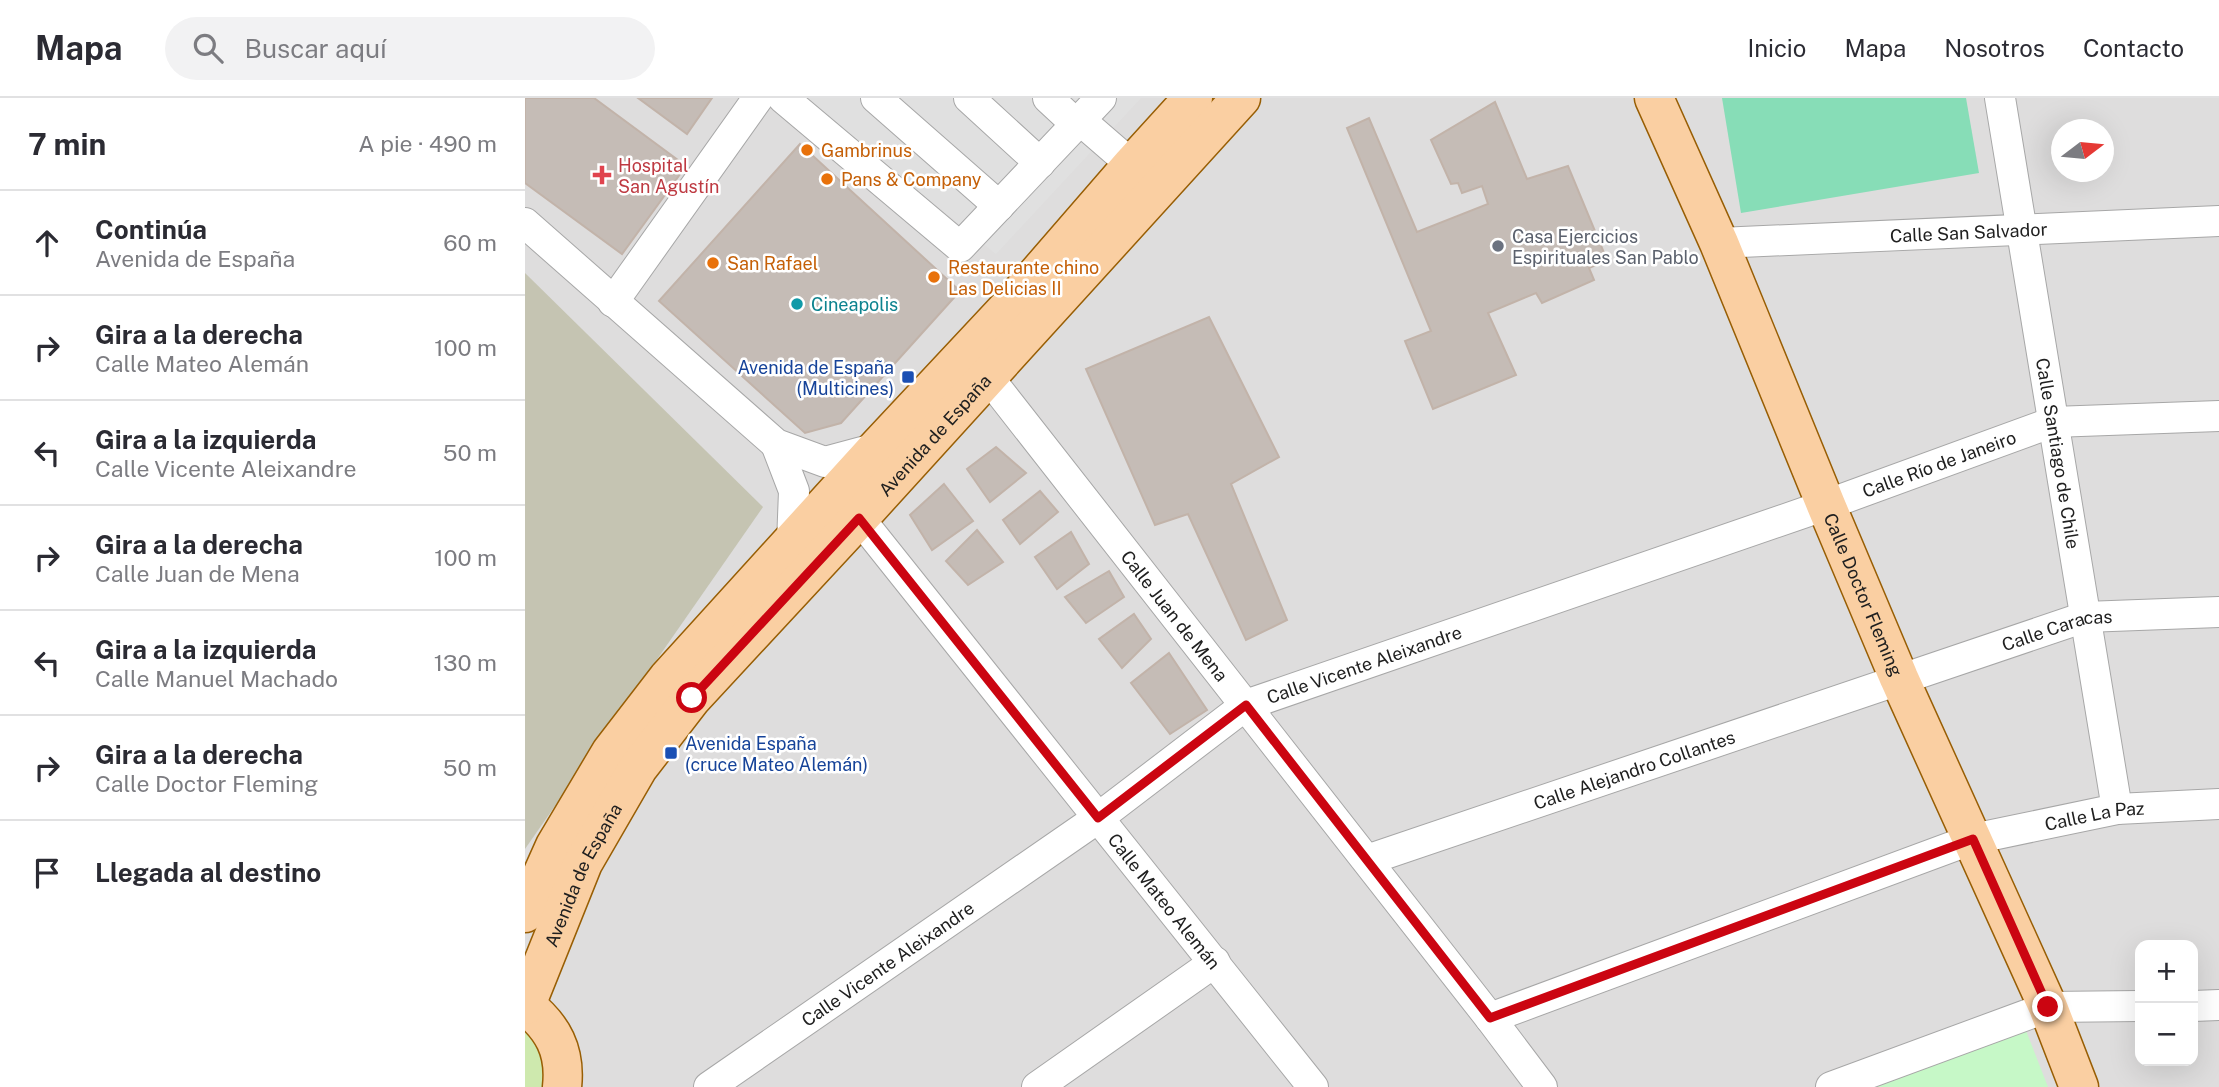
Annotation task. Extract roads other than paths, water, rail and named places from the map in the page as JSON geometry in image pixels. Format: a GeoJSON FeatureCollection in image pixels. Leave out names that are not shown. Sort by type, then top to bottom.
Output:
{"type":"FeatureCollection","features":[{"type":"Feature","properties":{"kind":"main road","name":"Avenida de España"},"geometry":{"type":"LineString","coordinates":[[525,914],[555,846],[611,752],[668,678],[877,448],[1008,309],[1193,98]]}},
{"type":"Feature","properties":{"kind":"main road","name":"Avenida de España"},"geometry":{"type":"LineString","coordinates":[[525,1005],[583,863],[638,768],[692,698],[1241,98]]}},
{"type":"Feature","properties":{"kind":"main road","name":"Calle Doctor Fleming"},"geometry":{"type":"LineString","coordinates":[[1654,98],[1719,243],[1899,678],[2048,1007],[2079,1087]]}},
{"type":"Feature","properties":{"kind":"main road"},"geometry":{"type":"LineString","coordinates":[[525,1005],[545,1022],[558,1045],[564,1071],[562,1087]]}},
{"type":"Feature","properties":{"kind":"street"},"geometry":{"type":"LineString","coordinates":[[613,302],[758,98]]}},
{"type":"Feature","properties":{"kind":"street"},"geometry":{"type":"LineString","coordinates":[[783,98],[960,247],[1101,98]]}},
{"type":"Feature","properties":{"kind":"street"},"geometry":{"type":"LineString","coordinates":[[876,98],[999,206]]}},
{"type":"Feature","properties":{"kind":"street"},"geometry":{"type":"LineString","coordinates":[[968,98],[1040,163]]}},
{"type":"Feature","properties":{"kind":"street"},"geometry":{"type":"LineString","coordinates":[[1048,98],[1132,165]]}},
{"type":"Feature","properties":{"kind":"street","name":"Calle Santiago de Chile"},"geometry":{"type":"LineString","coordinates":[[2000,98],[2117,808]]}},
{"type":"Feature","properties":{"kind":"street","name":"Calle San Salvador"},"geometry":{"type":"LineString","coordinates":[[1719,243],[2219,221]]}},
{"type":"Feature","properties":{"kind":"street"},"geometry":{"type":"LineString","coordinates":[[525,223],[776,444],[825,462],[877,448]]}},
{"type":"Feature","properties":{"kind":"street","name":"Calle Juan de Mena"},"geometry":{"type":"LineString","coordinates":[[988,377],[1542,1087]]}},
{"type":"Feature","properties":{"kind":"street","name":"Calle Río de Janeiro"},"geometry":{"type":"LineString","coordinates":[[1826,505],[2053,422],[2219,416]]}},
{"type":"Feature","properties":{"kind":"street"},"geometry":{"type":"LineString","coordinates":[[776,444],[794,491],[792,543]]}},
{"type":"Feature","properties":{"kind":"street","name":"Calle Vicente Aleixandre"},"geometry":{"type":"LineString","coordinates":[[709,1087],[1098,818],[1246,705],[1826,505]]}},
{"type":"Feature","properties":{"kind":"street","name":"Calle Mateo Alemán"},"geometry":{"type":"LineString","coordinates":[[859,518],[1313,1087]]}},
{"type":"Feature","properties":{"kind":"street","name":"Calle Caracas"},"geometry":{"type":"LineString","coordinates":[[1899,678],[2085,617],[2219,612]]}},
{"type":"Feature","properties":{"kind":"street","name":"Calle Alejandro Collantes"},"geometry":{"type":"LineString","coordinates":[[1367,860],[1899,678]]}},
{"type":"Feature","properties":{"kind":"street","name":"Calle La Paz"},"geometry":{"type":"LineString","coordinates":[[1490,1018],[1973,839],[2117,808],[2219,804]]}},
{"type":"Feature","properties":{"kind":"street"},"geometry":{"type":"LineString","coordinates":[[1037,1087],[1215,962]]}},
{"type":"Feature","properties":{"kind":"street"},"geometry":{"type":"LineString","coordinates":[[2198,1006],[2219,1005]]}},
{"type":"Feature","properties":{"kind":"street"},"geometry":{"type":"LineString","coordinates":[[1831,1087],[2048,1007],[2135,1006]]}},
{"type":"Feature","properties":{"kind":"place","name":"Gambrinus"},"geometry":{"type":"Point","coordinates":[807,150]}},
{"type":"Feature","properties":{"kind":"place","name":"Hospital San Agustín"},"geometry":{"type":"Point","coordinates":[602,175]}},
{"type":"Feature","properties":{"kind":"place","name":"Pans & Company"},"geometry":{"type":"Point","coordinates":[827,179]}},
{"type":"Feature","properties":{"kind":"place","name":"Casa Ejercicios Espirituales San Pablo"},"geometry":{"type":"Point","coordinates":[1498,246]}},
{"type":"Feature","properties":{"kind":"place","name":"San Rafael"},"geometry":{"type":"Point","coordinates":[713,263]}},
{"type":"Feature","properties":{"kind":"place","name":"Restaurante chino Las Delicias II"},"geometry":{"type":"Point","coordinates":[934,277]}},
{"type":"Feature","properties":{"kind":"place","name":"Cineapolis"},"geometry":{"type":"Point","coordinates":[797,304]}},
{"type":"Feature","properties":{"kind":"place","name":"Avenida de España (Multicines)"},"geometry":{"type":"Point","coordinates":[908,377]}},
{"type":"Feature","properties":{"kind":"place","name":"Avenida España (cruce Mateo Alemán)"},"geometry":{"type":"Point","coordinates":[671,753]}}]}
